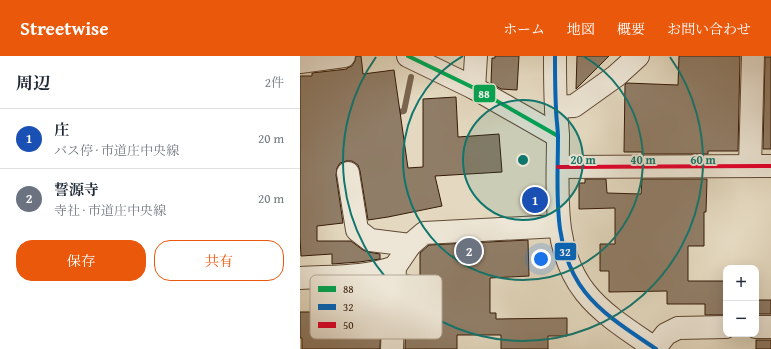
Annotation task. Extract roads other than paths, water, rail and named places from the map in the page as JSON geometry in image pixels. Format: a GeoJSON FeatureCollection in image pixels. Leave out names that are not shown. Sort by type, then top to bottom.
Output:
{"type":"FeatureCollection","features":[{"type":"Feature","properties":{"kind":"street"},"geometry":{"type":"LineString","coordinates":[[300,62],[344,56]]}},
{"type":"Feature","properties":{"kind":"street"},"geometry":{"type":"LineString","coordinates":[[408,56],[474,88],[558,136]]}},
{"type":"Feature","properties":{"kind":"street"},"geometry":{"type":"LineString","coordinates":[[474,88],[476,56]]}},
{"type":"Feature","properties":{"kind":"street"},"geometry":{"type":"LineString","coordinates":[[555,56],[559,226],[564,250],[575,276],[584,291],[602,310],[655,349],[666,334],[678,328],[723,327]]}},
{"type":"Feature","properties":{"kind":"street"},"geometry":{"type":"LineString","coordinates":[[556,107],[574,106],[616,76],[638,56]]}},
{"type":"Feature","properties":{"kind":"street"},"geometry":{"type":"LineString","coordinates":[[558,167],[761,166],[753,56]]}},
{"type":"Feature","properties":{"kind":"street"},"geometry":{"type":"LineString","coordinates":[[348,173],[357,230],[370,240],[410,245]]}},
{"type":"Feature","properties":{"kind":"street"},"geometry":{"type":"LineString","coordinates":[[395,275],[395,267],[410,245],[424,233],[559,226]]}},
{"type":"Feature","properties":{"kind":"street"},"geometry":{"type":"LineString","coordinates":[[356,275],[380,273],[395,267]]}},
{"type":"Feature","properties":{"kind":"street"},"geometry":{"type":"LineString","coordinates":[[300,278],[310,277]]}},
{"type":"Feature","properties":{"kind":"street"},"geometry":{"type":"LineString","coordinates":[[759,327],[771,327]]}},
{"type":"Feature","properties":{"kind":"street"},"geometry":{"type":"LineString","coordinates":[[392,339],[392,349]]}},
{"type":"Feature","properties":{"kind":"waterway"},"geometry":{"type":"LineString","coordinates":[[393,113],[404,111],[411,77]]}},
{"type":"Feature","properties":{"kind":"place","name":"庄"},"geometry":{"type":"Point","coordinates":[535,200]}},
{"type":"Feature","properties":{"kind":"place","name":"誓源寺"},"geometry":{"type":"Point","coordinates":[469,251]}}]}
